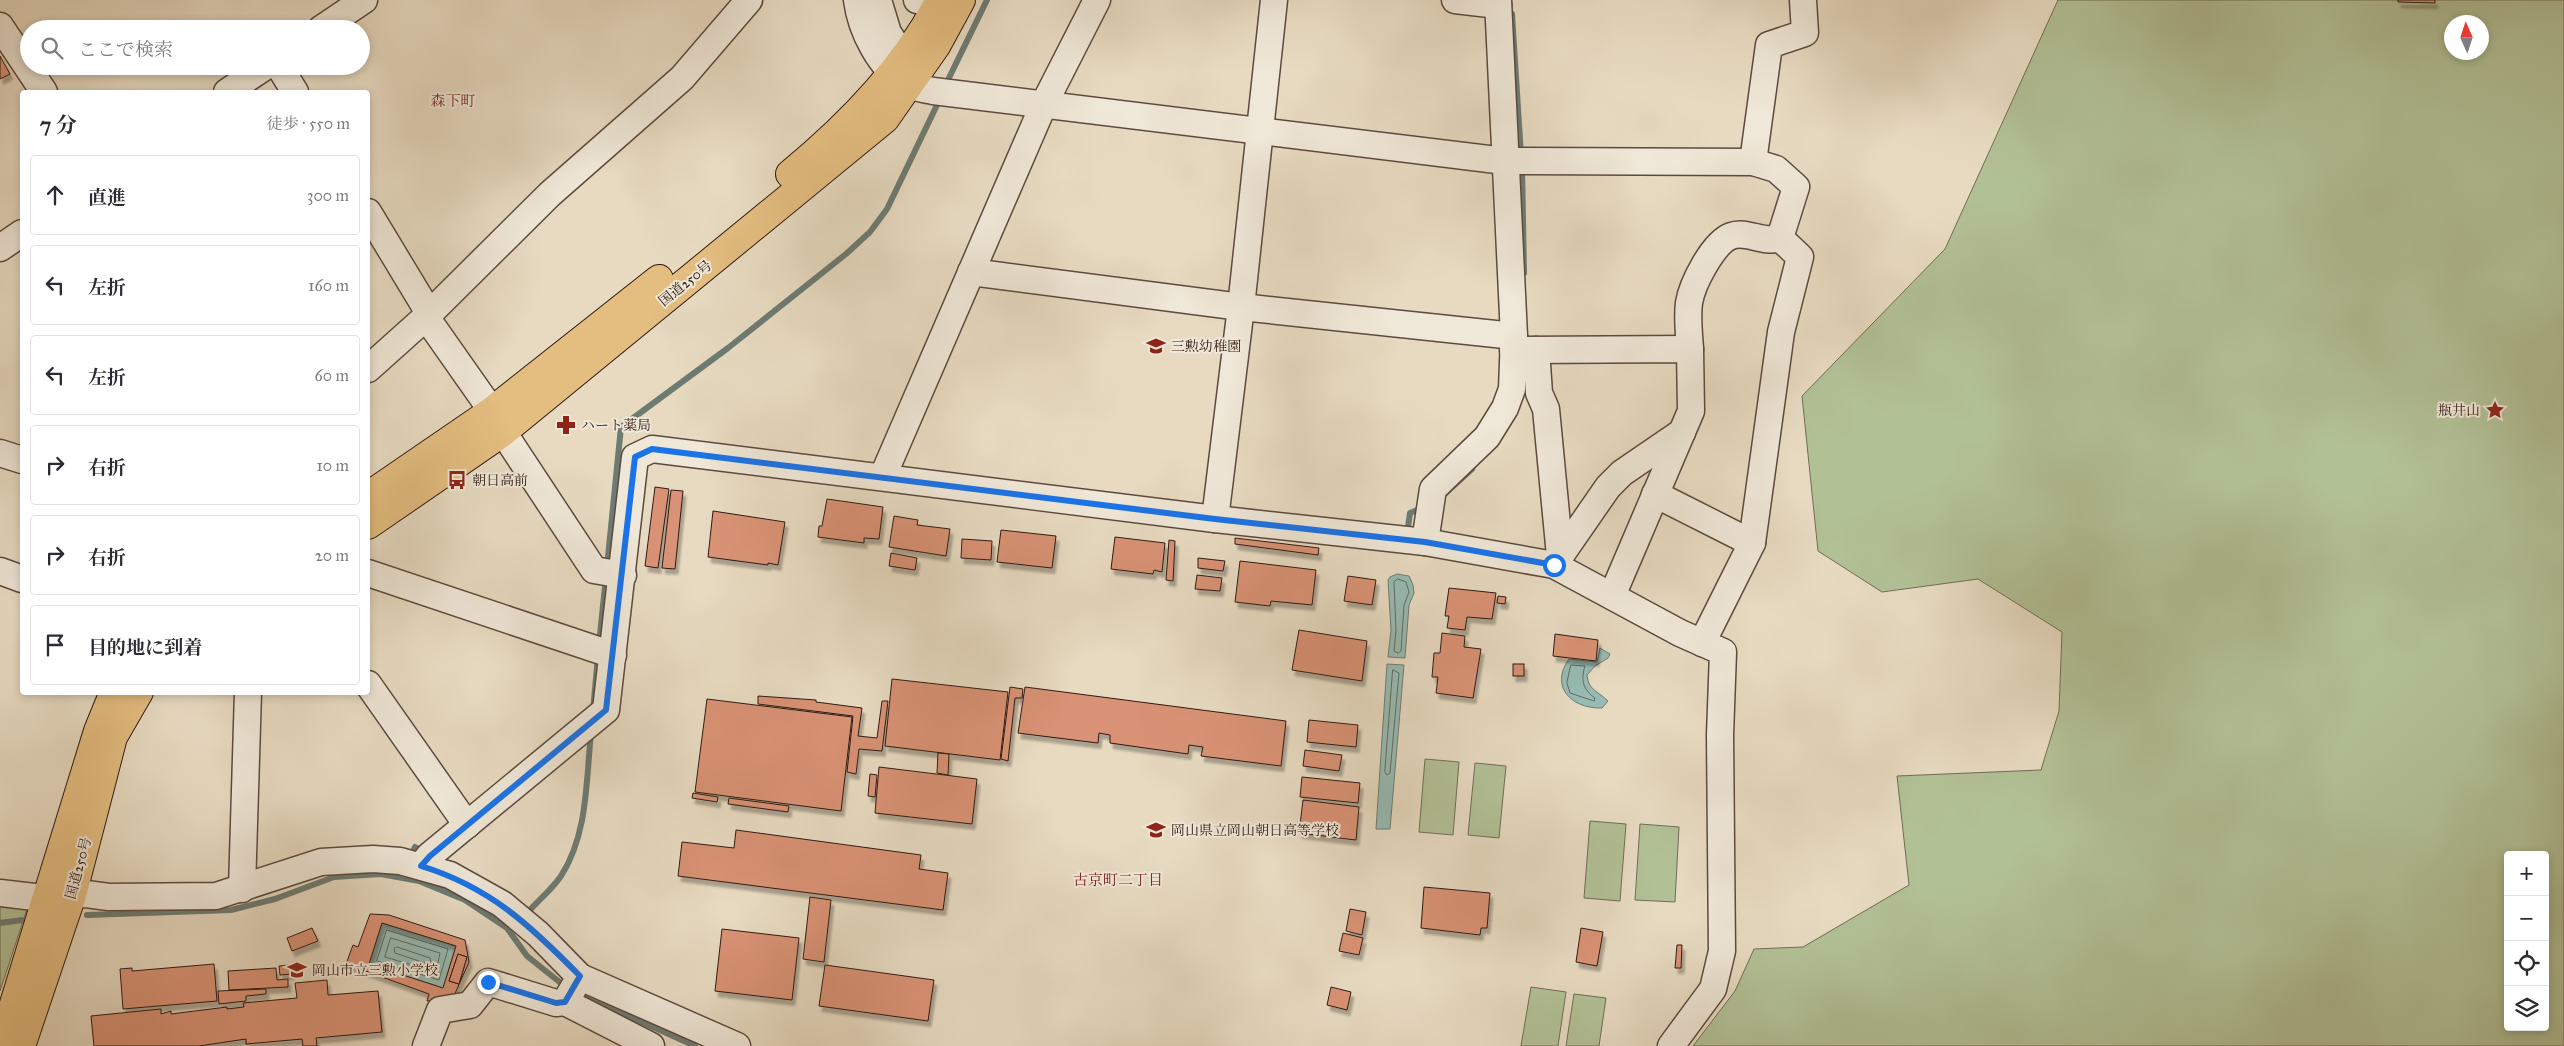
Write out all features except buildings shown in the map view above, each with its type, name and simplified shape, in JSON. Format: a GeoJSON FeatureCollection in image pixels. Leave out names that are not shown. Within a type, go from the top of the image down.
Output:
{"type":"FeatureCollection","features":[{"type":"Feature","properties":{"kind":"highway","name":"国道250号"},"geometry":{"type":"LineString","coordinates":[[370,523],[497,422],[567,353],[802,163],[901,71],[939,1]]}},
{"type":"Feature","properties":{"kind":"highway","name":"国道250号"},"geometry":{"type":"LineString","coordinates":[[370,495],[497,422]]}},
{"type":"Feature","properties":{"kind":"highway","name":"国道250号"},"geometry":{"type":"LineString","coordinates":[[21,1046],[60,895],[98,731],[113,695]]}},
{"type":"Feature","properties":{"kind":"highway","name":"国道250号"},"geometry":{"type":"LineString","coordinates":[[1,1046],[60,895],[113,738],[137,695]]}},
{"type":"Feature","properties":{"kind":"street"},"geometry":{"type":"LineString","coordinates":[[334,20],[364,0]]}},
{"type":"Feature","properties":{"kind":"street"},"geometry":{"type":"LineString","coordinates":[[370,367],[428,315],[550,194],[682,78],[749,0]]}},
{"type":"Feature","properties":{"kind":"street"},"geometry":{"type":"LineString","coordinates":[[857,0],[869,41],[901,71],[933,91],[1258,132],[1515,161],[1753,162],[1776,169],[1796,187],[1780,238]]}},
{"type":"Feature","properties":{"kind":"street"},"geometry":{"type":"LineString","coordinates":[[878,0],[901,71]]}},
{"type":"Feature","properties":{"kind":"street"},"geometry":{"type":"LineString","coordinates":[[884,476],[1043,106],[1097,0]]}},
{"type":"Feature","properties":{"kind":"street"},"geometry":{"type":"LineString","coordinates":[[1215,519],[1241,307],[1258,132],[1274,0]]}},
{"type":"Feature","properties":{"kind":"street"},"geometry":{"type":"LineString","coordinates":[[1454,0],[1498,2],[1515,161],[1523,347],[1546,409],[1557,560]]}},
{"type":"Feature","properties":{"kind":"street"},"geometry":{"type":"LineString","coordinates":[[1753,162],[1769,45],[1805,33],[1802,0]]}},
{"type":"Feature","properties":{"kind":"street"},"geometry":{"type":"LineString","coordinates":[[0,26],[20,56]]}},
{"type":"Feature","properties":{"kind":"street"},"geometry":{"type":"LineString","coordinates":[[33,75],[43,90]]}},
{"type":"Feature","properties":{"kind":"street"},"geometry":{"type":"LineString","coordinates":[[230,90],[252,75]]}},
{"type":"Feature","properties":{"kind":"street"},"geometry":{"type":"LineString","coordinates":[[285,75],[294,90]]}},
{"type":"Feature","properties":{"kind":"street"},"geometry":{"type":"LineString","coordinates":[[370,215],[428,315],[594,570],[612,573]]}},
{"type":"Feature","properties":{"kind":"street"},"geometry":{"type":"LineString","coordinates":[[0,248],[20,233]]}},
{"type":"Feature","properties":{"kind":"street"},"geometry":{"type":"LineString","coordinates":[[1612,596],[1691,411],[1689,303],[1710,255],[1718,244],[1731,236],[1745,234],[1772,240],[1780,238]]}},
{"type":"Feature","properties":{"kind":"street"},"geometry":{"type":"LineString","coordinates":[[1702,643],[1752,543],[1781,332],[1800,257],[1780,238]]}},
{"type":"Feature","properties":{"kind":"street"},"geometry":{"type":"LineString","coordinates":[[971,272],[1241,307],[1523,347],[1690,349]]}},
{"type":"Feature","properties":{"kind":"street"},"geometry":{"type":"LineString","coordinates":[[1428,519],[1434,489],[1486,437],[1505,408],[1523,347]]}},
{"type":"Feature","properties":{"kind":"street"},"geometry":{"type":"LineString","coordinates":[[1557,560],[1608,487],[1622,473],[1682,432]]}},
{"type":"Feature","properties":{"kind":"street"},"geometry":{"type":"LineString","coordinates":[[421,866],[430,856],[606,710],[603,651],[612,573],[635,457],[652,449],[884,476],[1215,519],[1428,519],[1557,560],[1612,596],[1723,652],[1720,735],[1722,951],[1713,990],[1671,1046]]}},
{"type":"Feature","properties":{"kind":"street"},"geometry":{"type":"LineString","coordinates":[[0,453],[20,459]]}},
{"type":"Feature","properties":{"kind":"street"},"geometry":{"type":"LineString","coordinates":[[1656,494],[1752,543]]}},
{"type":"Feature","properties":{"kind":"street"},"geometry":{"type":"LineString","coordinates":[[0,571],[20,578]]}},
{"type":"Feature","properties":{"kind":"street"},"geometry":{"type":"LineString","coordinates":[[370,574],[603,651]]}},
{"type":"Feature","properties":{"kind":"street"},"geometry":{"type":"LineString","coordinates":[[370,687],[467,825]]}},
{"type":"Feature","properties":{"kind":"street"},"geometry":{"type":"LineString","coordinates":[[242,889],[248,695]]}},
{"type":"Feature","properties":{"kind":"street"},"geometry":{"type":"LineString","coordinates":[[0,893],[216,896],[321,862],[373,858],[400,860],[450,875],[502,904],[538,934],[572,990],[651,1046]]}},
{"type":"Feature","properties":{"kind":"street"},"geometry":{"type":"LineString","coordinates":[[426,1046],[440,1010],[470,1005],[488,982],[556,1003],[572,990]]}},
{"type":"Feature","properties":{"kind":"street"},"geometry":{"type":"LineString","coordinates":[[572,990],[737,1046]]}},
{"type":"Feature","properties":{"kind":"green space"},"geometry":{"type":"Polygon","coordinates":[[[2058,0],[2564,0],[2564,1046],[1693,1046],[1735,991],[1754,949],[1803,947],[1909,885],[1897,776],[2041,770],[2059,711],[2062,632],[1978,579],[1882,592],[1818,551],[1802,396],[1945,249],[2058,0]]]}},
{"type":"Feature","properties":{"kind":"green space"},"geometry":{"type":"Polygon","coordinates":[[[1425,759],[1459,762],[1453,835],[1419,832],[1425,759]]]}},
{"type":"Feature","properties":{"kind":"green space"},"geometry":{"type":"Polygon","coordinates":[[[1475,763],[1506,766],[1499,838],[1468,835],[1475,763]]]}},
{"type":"Feature","properties":{"kind":"green space"},"geometry":{"type":"Polygon","coordinates":[[[1590,821],[1626,824],[1620,901],[1584,898],[1590,821]]]}},
{"type":"Feature","properties":{"kind":"green space"},"geometry":{"type":"Polygon","coordinates":[[[1640,824],[1679,827],[1675,902],[1635,900],[1640,824]]]}},
{"type":"Feature","properties":{"kind":"green space"},"geometry":{"type":"Polygon","coordinates":[[[0,899],[29,903],[0,991],[0,899]]]}},
{"type":"Feature","properties":{"kind":"green space"},"geometry":{"type":"Polygon","coordinates":[[[1531,987],[1566,992],[1558,1046],[1521,1046],[1531,987]]]}},
{"type":"Feature","properties":{"kind":"green space"},"geometry":{"type":"Polygon","coordinates":[[[1574,994],[1606,998],[1599,1046],[1566,1046],[1574,994]]]}},
{"type":"Feature","properties":{"kind":"water"},"geometry":{"type":"Polygon","coordinates":[[[1397,574],[1409,576],[1414,593],[1409,605],[1405,658],[1388,657],[1391,630],[1388,580],[1397,574]]]}},
{"type":"Feature","properties":{"kind":"water"},"geometry":{"type":"Polygon","coordinates":[[[1600,648],[1610,654],[1608,658],[1595,666],[1587,675],[1591,687],[1608,701],[1602,708],[1581,705],[1567,694],[1563,687],[1563,669],[1569,659],[1597,662],[1600,648]]]}},
{"type":"Feature","properties":{"kind":"water"},"geometry":{"type":"Polygon","coordinates":[[[1387,664],[1404,665],[1390,829],[1376,829],[1387,664]]]}},
{"type":"Feature","properties":{"kind":"water"},"geometry":{"type":"Polygon","coordinates":[[[382,923],[456,946],[443,988],[369,964],[382,923]]]}},
{"type":"Feature","properties":{"kind":"waterway"},"geometry":{"type":"LineString","coordinates":[[946,84],[987,0]]}},
{"type":"Feature","properties":{"kind":"waterway"},"geometry":{"type":"LineString","coordinates":[[1512,14],[1521,156]]}},
{"type":"Feature","properties":{"kind":"waterway"},"geometry":{"type":"LineString","coordinates":[[607,567],[621,427],[728,348],[846,254],[870,232],[887,209],[937,105]]}},
{"type":"Feature","properties":{"kind":"waterway"},"geometry":{"type":"LineString","coordinates":[[1522,166],[1524,273]]}},
{"type":"Feature","properties":{"kind":"waterway"},"geometry":{"type":"LineString","coordinates":[[1439,499],[1472,469]]}},
{"type":"Feature","properties":{"kind":"waterway"},"geometry":{"type":"LineString","coordinates":[[1408,527],[1410,513],[1424,507]]}},
{"type":"Feature","properties":{"kind":"waterway"},"geometry":{"type":"LineString","coordinates":[[599,644],[606,577]]}},
{"type":"Feature","properties":{"kind":"waterway"},"geometry":{"type":"LineString","coordinates":[[593,711],[598,656]]}},
{"type":"Feature","properties":{"kind":"waterway"},"geometry":{"type":"LineString","coordinates":[[530,910],[561,876],[570,860],[576,843],[584,807],[591,733]]}},
{"type":"Feature","properties":{"kind":"waterway"},"geometry":{"type":"LineString","coordinates":[[412,853],[415,847],[420,850],[425,846]]}},
{"type":"Feature","properties":{"kind":"waterway"},"geometry":{"type":"LineString","coordinates":[[87,915],[231,910],[275,899],[334,877],[381,874],[419,881],[465,900],[507,928],[527,956],[567,988]]}},
{"type":"Feature","properties":{"kind":"waterway"},"geometry":{"type":"LineString","coordinates":[[0,923],[22,920]]}},
{"type":"Feature","properties":{"kind":"waterway"},"geometry":{"type":"LineString","coordinates":[[578,993],[695,1046]]}},
{"type":"Feature","properties":{"kind":"place","name":"三勲幼稚園"},"geometry":{"type":"Point","coordinates":[1156,346]}},
{"type":"Feature","properties":{"kind":"place","name":"瓶井山"},"geometry":{"type":"Point","coordinates":[2495,410]}},
{"type":"Feature","properties":{"kind":"place","name":"ハート薬局"},"geometry":{"type":"Point","coordinates":[566,425]}},
{"type":"Feature","properties":{"kind":"place","name":"朝日高前"},"geometry":{"type":"Point","coordinates":[457,480]}},
{"type":"Feature","properties":{"kind":"place","name":"岡山県立岡山朝日高等学校"},"geometry":{"type":"Point","coordinates":[1156,830]}},
{"type":"Feature","properties":{"kind":"place","name":"岡山市立三勲小学校"},"geometry":{"type":"Point","coordinates":[297,970]}},
{"type":"Feature","properties":{"kind":"district","name":"森下町"},"geometry":{"type":"Point","coordinates":[453,101]}},
{"type":"Feature","properties":{"kind":"district","name":"古京町二丁目"},"geometry":{"type":"Point","coordinates":[1118,880]}},
{"type":"Feature","properties":{"kind":"route"},"geometry":{"type":"LineString","coordinates":[[488,982],[556,1003],[565,1002],[580,976],[538,934],[502,904],[450,875],[421,866],[430,856],[599,718],[606,710],[623,575],[635,457],[652,449],[884,476],[1215,519],[1425,542],[1554,565]]}}]}
